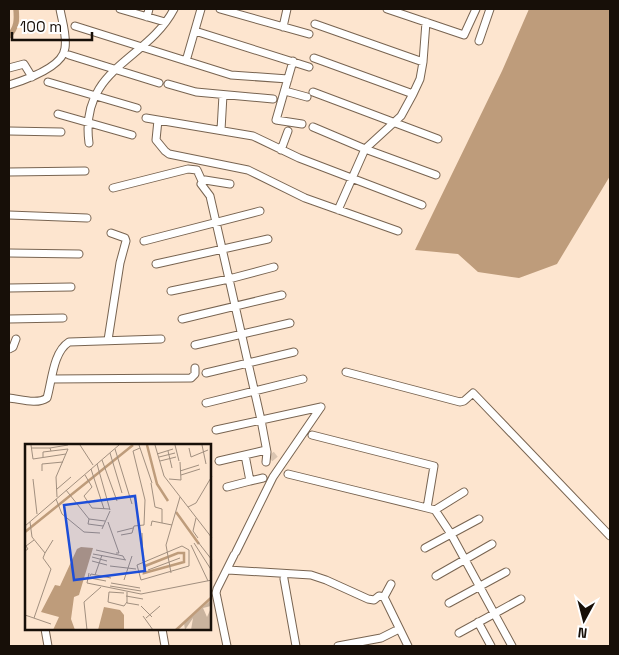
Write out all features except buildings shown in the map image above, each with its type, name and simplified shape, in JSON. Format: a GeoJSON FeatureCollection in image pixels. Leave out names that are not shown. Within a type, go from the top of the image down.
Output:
{"type":"FeatureCollection","features":[{"type":"Feature","properties":{"kind":"street"},"geometry":{"type":"LineString","coordinates":[[9,85],[32,77],[59,61],[64,52],[64,32],[60,9]]}},
{"type":"Feature","properties":{"kind":"street"},"geometry":{"type":"LineString","coordinates":[[120,9],[165,22]]}},
{"type":"Feature","properties":{"kind":"street"},"geometry":{"type":"LineString","coordinates":[[147,16],[149,9]]}},
{"type":"Feature","properties":{"kind":"street"},"geometry":{"type":"LineString","coordinates":[[89,143],[88,122],[96,96],[104,81],[114,70],[142,47],[174,9]]}},
{"type":"Feature","properties":{"kind":"street"},"geometry":{"type":"LineString","coordinates":[[186,61],[202,9]]}},
{"type":"Feature","properties":{"kind":"street"},"geometry":{"type":"LineString","coordinates":[[220,9],[309,34]]}},
{"type":"Feature","properties":{"kind":"street"},"geometry":{"type":"LineString","coordinates":[[283,27],[287,9]]}},
{"type":"Feature","properties":{"kind":"street"},"geometry":{"type":"LineString","coordinates":[[387,9],[464,35],[476,9]]}},
{"type":"Feature","properties":{"kind":"street"},"geometry":{"type":"LineString","coordinates":[[479,41],[490,9]]}},
{"type":"Feature","properties":{"kind":"street"},"geometry":{"type":"LineString","coordinates":[[338,210],[353,180],[365,149],[395,123],[406,109],[420,79],[426,22]]}},
{"type":"Feature","properties":{"kind":"street"},"geometry":{"type":"LineString","coordinates":[[315,24],[423,62]]}},
{"type":"Feature","properties":{"kind":"street"},"geometry":{"type":"LineString","coordinates":[[75,26],[231,75],[288,79]]}},
{"type":"Feature","properties":{"kind":"street"},"geometry":{"type":"LineString","coordinates":[[195,32],[309,67]]}},
{"type":"Feature","properties":{"kind":"street"},"geometry":{"type":"LineString","coordinates":[[69,56],[159,83]]}},
{"type":"Feature","properties":{"kind":"street"},"geometry":{"type":"LineString","coordinates":[[314,58],[413,94]]}},
{"type":"Feature","properties":{"kind":"street"},"geometry":{"type":"LineString","coordinates":[[293,61],[276,120],[302,124]]}},
{"type":"Feature","properties":{"kind":"street"},"geometry":{"type":"LineString","coordinates":[[9,68],[24,64],[32,77]]}},
{"type":"Feature","properties":{"kind":"street"},"geometry":{"type":"LineString","coordinates":[[48,82],[137,108]]}},
{"type":"Feature","properties":{"kind":"street"},"geometry":{"type":"LineString","coordinates":[[168,84],[190,91],[273,99]]}},
{"type":"Feature","properties":{"kind":"street"},"geometry":{"type":"LineString","coordinates":[[285,91],[310,95],[438,139]]}},
{"type":"Feature","properties":{"kind":"street"},"geometry":{"type":"LineString","coordinates":[[221,130],[222,95]]}},
{"type":"Feature","properties":{"kind":"street"},"geometry":{"type":"LineString","coordinates":[[58,114],[132,135]]}},
{"type":"Feature","properties":{"kind":"street"},"geometry":{"type":"LineString","coordinates":[[146,118],[253,136],[281,150],[353,180],[422,205]]}},
{"type":"Feature","properties":{"kind":"street"},"geometry":{"type":"LineString","coordinates":[[158,120],[156,140],[164,151],[169,154],[248,170],[287,190],[398,231]]}},
{"type":"Feature","properties":{"kind":"street"},"geometry":{"type":"LineString","coordinates":[[313,127],[365,149],[436,175]]}},
{"type":"Feature","properties":{"kind":"street"},"geometry":{"type":"LineString","coordinates":[[9,131],[62,132]]}},
{"type":"Feature","properties":{"kind":"street"},"geometry":{"type":"LineString","coordinates":[[281,150],[288,132]]}},
{"type":"Feature","properties":{"kind":"street"},"geometry":{"type":"LineString","coordinates":[[113,188],[188,169],[197,170],[202,181],[202,188],[210,196],[260,420],[270,454],[280,466]]}},
{"type":"Feature","properties":{"kind":"street"},"geometry":{"type":"LineString","coordinates":[[9,172],[85,172]]}},
{"type":"Feature","properties":{"kind":"street"},"geometry":{"type":"LineString","coordinates":[[202,181],[210,180],[230,184]]}},
{"type":"Feature","properties":{"kind":"street"},"geometry":{"type":"LineString","coordinates":[[144,240],[260,211]]}},
{"type":"Feature","properties":{"kind":"street"},"geometry":{"type":"LineString","coordinates":[[9,215],[87,218]]}},
{"type":"Feature","properties":{"kind":"street"},"geometry":{"type":"LineString","coordinates":[[108,340],[120,263],[126,241],[125,238],[111,232]]}},
{"type":"Feature","properties":{"kind":"street"},"geometry":{"type":"LineString","coordinates":[[156,264],[268,239]]}},
{"type":"Feature","properties":{"kind":"street"},"geometry":{"type":"LineString","coordinates":[[9,253],[79,254]]}},
{"type":"Feature","properties":{"kind":"street"},"geometry":{"type":"LineString","coordinates":[[171,291],[274,267]]}},
{"type":"Feature","properties":{"kind":"street"},"geometry":{"type":"LineString","coordinates":[[9,288],[71,287]]}},
{"type":"Feature","properties":{"kind":"street"},"geometry":{"type":"LineString","coordinates":[[182,319],[282,296]]}},
{"type":"Feature","properties":{"kind":"street"},"geometry":{"type":"LineString","coordinates":[[9,319],[63,318]]}},
{"type":"Feature","properties":{"kind":"street"},"geometry":{"type":"LineString","coordinates":[[195,346],[290,323]]}},
{"type":"Feature","properties":{"kind":"street"},"geometry":{"type":"LineString","coordinates":[[9,349],[14,347],[16,339]]}},
{"type":"Feature","properties":{"kind":"street"},"geometry":{"type":"LineString","coordinates":[[9,398],[36,402],[44,400],[59,353],[63,346],[69,342],[161,339]]}},
{"type":"Feature","properties":{"kind":"street"},"geometry":{"type":"LineString","coordinates":[[206,373],[294,352]]}},
{"type":"Feature","properties":{"kind":"street"},"geometry":{"type":"LineString","coordinates":[[52,379],[191,378],[195,374],[195,368]]}},
{"type":"Feature","properties":{"kind":"street"},"geometry":{"type":"LineString","coordinates":[[346,372],[460,402],[473,394],[610,536]]}},
{"type":"Feature","properties":{"kind":"street"},"geometry":{"type":"LineString","coordinates":[[206,403],[303,379]]}},
{"type":"Feature","properties":{"kind":"street"},"geometry":{"type":"LineString","coordinates":[[216,430],[321,406],[273,477],[217,589],[216,593],[227,646]]}},
{"type":"Feature","properties":{"kind":"street"},"geometry":{"type":"LineString","coordinates":[[312,435],[434,466],[427,508]]}},
{"type":"Feature","properties":{"kind":"street"},"geometry":{"type":"LineString","coordinates":[[219,461],[244,455],[270,454]]}},
{"type":"Feature","properties":{"kind":"street"},"geometry":{"type":"LineString","coordinates":[[270,454],[267,465],[273,477]]}},
{"type":"Feature","properties":{"kind":"street"},"geometry":{"type":"LineString","coordinates":[[244,455],[250,481]]}},
{"type":"Feature","properties":{"kind":"street"},"geometry":{"type":"LineString","coordinates":[[288,474],[435,510],[451,534],[512,646]]}},
{"type":"Feature","properties":{"kind":"street"},"geometry":{"type":"LineString","coordinates":[[227,487],[263,478]]}},
{"type":"Feature","properties":{"kind":"street"},"geometry":{"type":"LineString","coordinates":[[435,510],[464,492]]}},
{"type":"Feature","properties":{"kind":"street"},"geometry":{"type":"LineString","coordinates":[[425,548],[479,519]]}},
{"type":"Feature","properties":{"kind":"street"},"geometry":{"type":"LineString","coordinates":[[436,576],[492,544]]}},
{"type":"Feature","properties":{"kind":"street"},"geometry":{"type":"LineString","coordinates":[[228,570],[311,575],[368,599],[374,600],[379,596],[384,596]]}},
{"type":"Feature","properties":{"kind":"street"},"geometry":{"type":"LineString","coordinates":[[449,603],[506,572]]}},
{"type":"Feature","properties":{"kind":"street"},"geometry":{"type":"LineString","coordinates":[[284,580],[296,646]]}},
{"type":"Feature","properties":{"kind":"street"},"geometry":{"type":"LineString","coordinates":[[384,596],[391,584]]}},
{"type":"Feature","properties":{"kind":"street"},"geometry":{"type":"LineString","coordinates":[[384,596],[408,646]]}},
{"type":"Feature","properties":{"kind":"street"},"geometry":{"type":"LineString","coordinates":[[459,632],[521,599]]}},
{"type":"Feature","properties":{"kind":"street"},"geometry":{"type":"LineString","coordinates":[[478,622],[491,646]]}},
{"type":"Feature","properties":{"kind":"street"},"geometry":{"type":"LineString","coordinates":[[338,646],[381,638],[399,629]]}},
{"type":"Feature","properties":{"kind":"street"},"geometry":{"type":"LineString","coordinates":[[45,630],[48,646]]}},
{"type":"Feature","properties":{"kind":"street"},"geometry":{"type":"LineString","coordinates":[[162,630],[165,646]]}},
{"type":"Feature","properties":{"kind":"shaded area"},"geometry":{"type":"Polygon","coordinates":[[[529,9],[610,9],[610,176],[557,264],[519,278],[478,272],[458,254],[415,250],[502,71],[529,9]]]}},
{"type":"Feature","properties":{"kind":"waterway"},"geometry":{"type":"LineString","coordinates":[[9,36],[14,30],[16,23],[16,9]]}},
{"type":"Feature","properties":{"kind":"tunnel"},"geometry":{"type":"LineString","coordinates":[[271,454],[275,459]]}}]}
